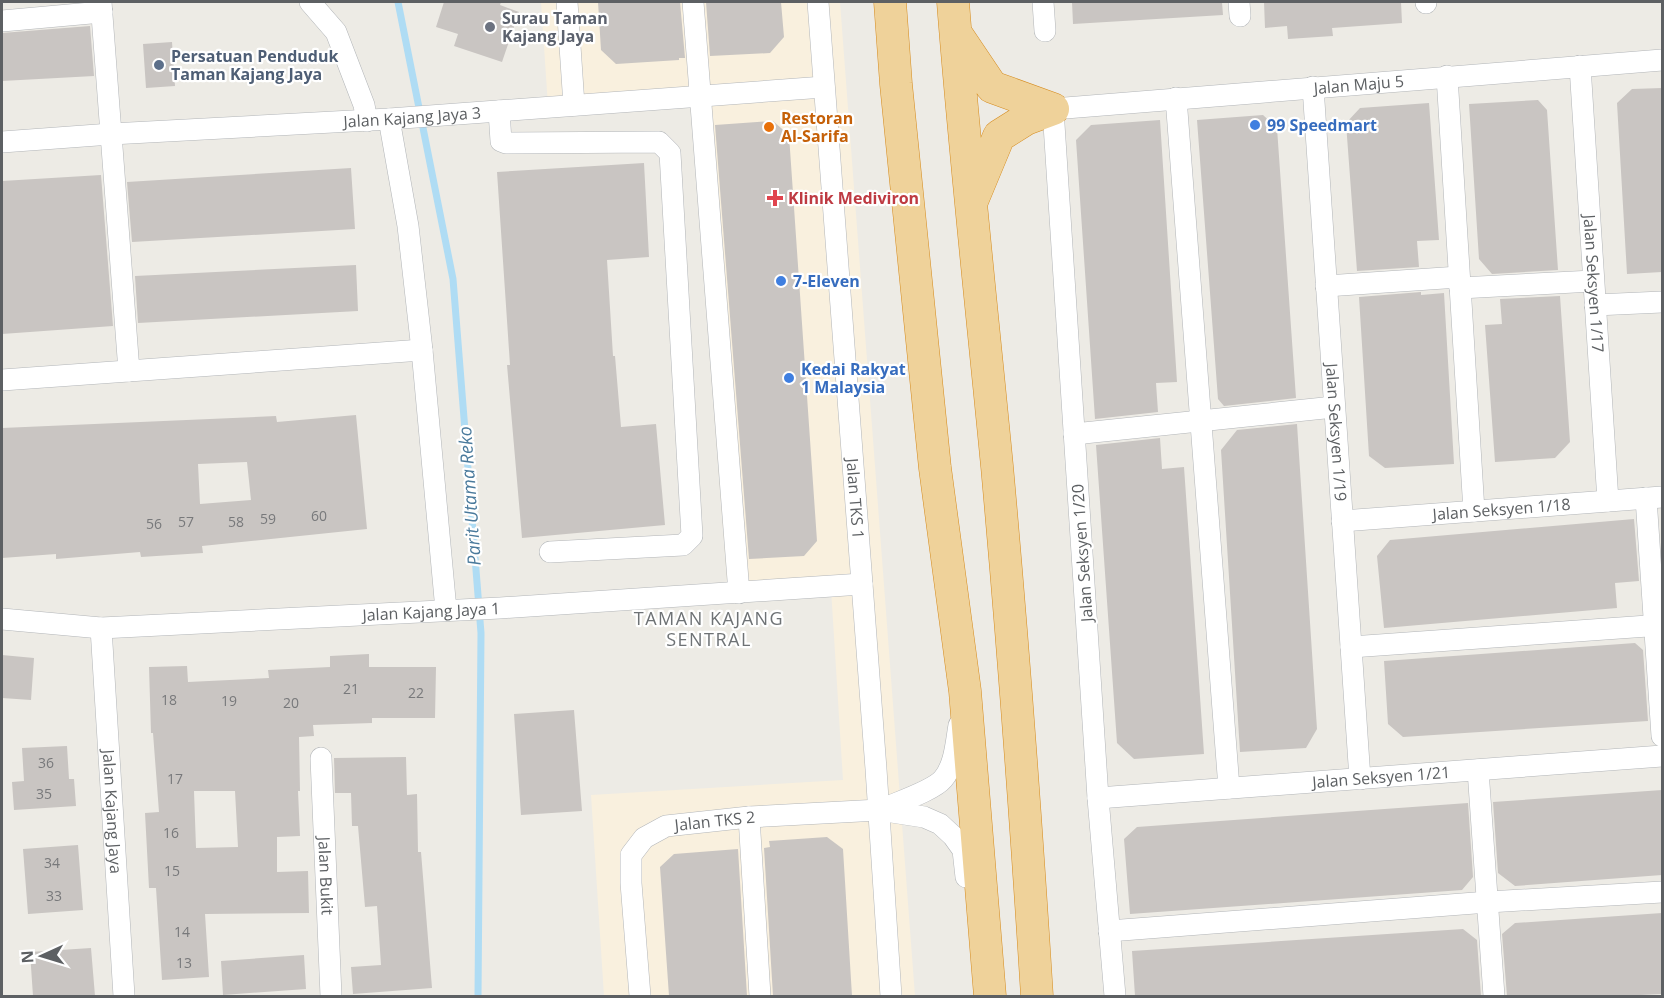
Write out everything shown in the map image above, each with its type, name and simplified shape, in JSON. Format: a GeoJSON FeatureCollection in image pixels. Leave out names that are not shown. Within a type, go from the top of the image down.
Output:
{"type":"FeatureCollection","features":[{"type":"Feature","properties":{"kind":"highway"},"geometry":{"type":"LineString","coordinates":[[890,2],[897,95],[935,468],[965,691],[990,996]]}},
{"type":"Feature","properties":{"kind":"highway"},"geometry":{"type":"LineString","coordinates":[[952,2],[996,465],[1038,996]]}},
{"type":"Feature","properties":{"kind":"highway"},"geometry":{"type":"LineString","coordinates":[[955,32],[992,87],[1053,109]]}},
{"type":"Feature","properties":{"kind":"highway"},"geometry":{"type":"LineString","coordinates":[[970,204],[999,136],[1026,119],[1053,109]]}},
{"type":"Feature","properties":{"kind":"street"},"geometry":{"type":"LineString","coordinates":[[310,2],[336,32],[364,105],[367,121]]}},
{"type":"Feature","properties":{"kind":"street"},"geometry":{"type":"LineString","coordinates":[[567,2],[574,105]]}},
{"type":"Feature","properties":{"kind":"street"},"geometry":{"type":"LineString","coordinates":[[693,2],[739,592]]}},
{"type":"Feature","properties":{"kind":"street","name":"Jalan TKS 1"},"geometry":{"type":"LineString","coordinates":[[818,2],[891,996]]}},
{"type":"Feature","properties":{"kind":"street"},"geometry":{"type":"LineString","coordinates":[[1043,2],[1045,31]]}},
{"type":"Feature","properties":{"kind":"street"},"geometry":{"type":"LineString","coordinates":[[2,21],[101,7],[129,371]]}},
{"type":"Feature","properties":{"kind":"street","name":"Jalan Maju 5"},"geometry":{"type":"LineString","coordinates":[[1053,109],[1662,60]]}},
{"type":"Feature","properties":{"kind":"street","name":"Jalan Seksyen 1/17"},"geometry":{"type":"LineString","coordinates":[[1580,66],[1608,501]]}},
{"type":"Feature","properties":{"kind":"street"},"geometry":{"type":"LineString","coordinates":[[1447,76],[1474,511]]}},
{"type":"Feature","properties":{"kind":"street","name":"Jalan Kajang Jaya 3"},"geometry":{"type":"LineString","coordinates":[[2,142],[367,121],[824,87]]}},
{"type":"Feature","properties":{"kind":"street","name":"Jalan Seksyen 1/19"},"geometry":{"type":"LineString","coordinates":[[1313,87],[1360,779]]}},
{"type":"Feature","properties":{"kind":"street"},"geometry":{"type":"LineString","coordinates":[[1176,98],[1229,788]]}},
{"type":"Feature","properties":{"kind":"street","name":"Jalan Seksyen 1/20"},"geometry":{"type":"LineString","coordinates":[[1053,109],[1098,798],[1115,996]]}},
{"type":"Feature","properties":{"kind":"street"},"geometry":{"type":"LineString","coordinates":[[499,111],[501,141],[506,143],[659,142],[670,153],[692,536],[683,545],[550,552]]}},
{"type":"Feature","properties":{"kind":"street"},"geometry":{"type":"LineString","coordinates":[[393,119],[408,226],[450,610]]}},
{"type":"Feature","properties":{"kind":"street"},"geometry":{"type":"LineString","coordinates":[[1326,286],[1593,281]]}},
{"type":"Feature","properties":{"kind":"street"},"geometry":{"type":"LineString","coordinates":[[1595,305],[1662,302]]}},
{"type":"Feature","properties":{"kind":"street"},"geometry":{"type":"LineString","coordinates":[[2,380],[422,350]]}},
{"type":"Feature","properties":{"kind":"street"},"geometry":{"type":"LineString","coordinates":[[1074,434],[1334,407]]}},
{"type":"Feature","properties":{"kind":"street"},"geometry":{"type":"LineString","coordinates":[[1654,498],[1662,736]]}},
{"type":"Feature","properties":{"kind":"street","name":"Jalan Seksyen 1/18"},"geometry":{"type":"LineString","coordinates":[[1342,520],[1654,498]]}},
{"type":"Feature","properties":{"kind":"street","name":"Jalan Kajang Jaya 1"},"geometry":{"type":"LineString","coordinates":[[2,619],[101,628],[500,608],[862,584]]}},
{"type":"Feature","properties":{"kind":"street"},"geometry":{"type":"LineString","coordinates":[[1351,647],[1658,625]]}},
{"type":"Feature","properties":{"kind":"street","name":"Jalan Kajang Jaya"},"geometry":{"type":"LineString","coordinates":[[101,628],[124,996]]}},
{"type":"Feature","properties":{"kind":"street","name":"Jalan TKS 2"},"geometry":{"type":"LineString","coordinates":[[879,810],[926,790],[943,779],[952,762],[965,691]]}},
{"type":"Feature","properties":{"kind":"street","name":"Jalan Seksyen 1/21"},"geometry":{"type":"LineString","coordinates":[[1098,798],[1662,756]]}},
{"type":"Feature","properties":{"kind":"street","name":"Jalan Bukit"},"geometry":{"type":"LineString","coordinates":[[321,758],[331,996]]}},
{"type":"Feature","properties":{"kind":"street"},"geometry":{"type":"LineString","coordinates":[[1478,770],[1494,996]]}},
{"type":"Feature","properties":{"kind":"street","name":"Jalan TKS 2"},"geometry":{"type":"LineString","coordinates":[[640,996],[631,855],[644,838],[666,826],[749,817],[879,810],[924,817],[940,824],[963,850],[983,996]]}},
{"type":"Feature","properties":{"kind":"street"},"geometry":{"type":"LineString","coordinates":[[749,817],[760,996]]}},
{"type":"Feature","properties":{"kind":"street"},"geometry":{"type":"LineString","coordinates":[[1109,931],[1488,902],[1662,892]]}},
{"type":"Feature","properties":{"kind":"shaded area"},"geometry":{"type":"Polygon","coordinates":[[[541,2],[840,2],[915,996],[604,996],[591,795],[843,780],[831,589],[728,595],[690,96],[548,106],[541,2]]]}},
{"type":"Feature","properties":{"kind":"building"},"geometry":{"type":"Polygon","coordinates":[[[444,2],[501,2],[500,5],[519,12],[502,62],[454,46],[458,34],[436,27],[444,2]]]}},
{"type":"Feature","properties":{"kind":"building"},"geometry":{"type":"Polygon","coordinates":[[[598,2],[680,2],[685,58],[616,64],[601,50],[598,2]]]}},
{"type":"Feature","properties":{"kind":"building"},"geometry":{"type":"Polygon","coordinates":[[[706,2],[781,2],[784,37],[770,53],[710,56],[706,2]]]}},
{"type":"Feature","properties":{"kind":"building"},"geometry":{"type":"Polygon","coordinates":[[[1072,2],[1222,2],[1223,15],[1073,24],[1072,2]]]}},
{"type":"Feature","properties":{"kind":"building"},"geometry":{"type":"Polygon","coordinates":[[[1264,2],[1401,2],[1402,23],[1332,28],[1333,36],[1288,39],[1287,26],[1265,28],[1264,2]]]}},
{"type":"Feature","properties":{"kind":"building"},"geometry":{"type":"Polygon","coordinates":[[[90,26],[94,76],[2,81],[2,33],[90,26]]]}},
{"type":"Feature","properties":{"kind":"building","name":"Persatuan Penduduk Taman Kajang Jaya"},"geometry":{"type":"Polygon","coordinates":[[[172,42],[175,86],[146,88],[143,44],[172,42]]]}},
{"type":"Feature","properties":{"kind":"building"},"geometry":{"type":"Polygon","coordinates":[[[1662,88],[1662,272],[1627,274],[1617,103],[1632,89],[1662,88]]]}},
{"type":"Feature","properties":{"kind":"building"},"geometry":{"type":"Polygon","coordinates":[[[1538,100],[1547,110],[1558,270],[1492,274],[1479,259],[1469,104],[1538,100]]]}},
{"type":"Feature","properties":{"kind":"building"},"geometry":{"type":"Polygon","coordinates":[[[1429,103],[1439,240],[1417,241],[1419,267],[1357,271],[1346,123],[1360,108],[1429,103]]]}},
{"type":"Feature","properties":{"kind":"building"},"geometry":{"type":"Polygon","coordinates":[[[1263,115],[1277,128],[1296,398],[1224,406],[1218,399],[1197,120],[1263,115]]]}},
{"type":"Feature","properties":{"kind":"building"},"geometry":{"type":"Polygon","coordinates":[[[1160,120],[1177,382],[1156,383],[1158,412],[1095,419],[1076,140],[1091,125],[1160,120]]]}},
{"type":"Feature","properties":{"kind":"building"},"geometry":{"type":"Polygon","coordinates":[[[773,121],[789,135],[817,541],[804,556],[749,559],[715,125],[773,121]]]}},
{"type":"Feature","properties":{"kind":"building"},"geometry":{"type":"Polygon","coordinates":[[[644,163],[649,257],[607,260],[613,356],[615,356],[621,427],[656,424],[665,525],[522,538],[507,365],[510,365],[497,172],[644,163]]]}},
{"type":"Feature","properties":{"kind":"building"},"geometry":{"type":"Polygon","coordinates":[[[351,168],[355,229],[132,242],[127,182],[351,168]]]}},
{"type":"Feature","properties":{"kind":"building"},"geometry":{"type":"Polygon","coordinates":[[[101,175],[113,326],[2,334],[2,181],[101,175]]]}},
{"type":"Feature","properties":{"kind":"building"},"geometry":{"type":"Polygon","coordinates":[[[356,265],[358,311],[138,323],[135,276],[356,265]]]}},
{"type":"Feature","properties":{"kind":"building"},"geometry":{"type":"Polygon","coordinates":[[[1421,292],[1421,295],[1444,293],[1454,464],[1385,468],[1369,456],[1359,297],[1421,292]]]}},
{"type":"Feature","properties":{"kind":"building"},"geometry":{"type":"Polygon","coordinates":[[[1560,296],[1570,442],[1555,458],[1495,462],[1485,325],[1502,324],[1500,299],[1560,296]]]}},
{"type":"Feature","properties":{"kind":"building"},"geometry":{"type":"Polygon","coordinates":[[[356,415],[367,529],[202,546],[203,553],[141,557],[140,552],[56,559],[56,554],[2,558],[2,428],[276,416],[277,422],[356,415]],[[247,462],[198,464],[200,504],[251,500],[247,462]]]}},
{"type":"Feature","properties":{"kind":"building"},"geometry":{"type":"Polygon","coordinates":[[[1297,424],[1317,729],[1306,748],[1240,752],[1221,450],[1237,430],[1297,424]]]}},
{"type":"Feature","properties":{"kind":"building"},"geometry":{"type":"Polygon","coordinates":[[[1160,438],[1162,469],[1184,467],[1204,754],[1134,759],[1117,743],[1096,445],[1160,438]]]}},
{"type":"Feature","properties":{"kind":"building"},"geometry":{"type":"Polygon","coordinates":[[[1634,519],[1639,581],[1615,583],[1617,608],[1384,628],[1377,556],[1390,540],[1634,519]]]}},
{"type":"Feature","properties":{"kind":"building"},"geometry":{"type":"Polygon","coordinates":[[[1635,643],[1643,650],[1648,721],[1403,737],[1388,724],[1384,661],[1635,643]]]}},
{"type":"Feature","properties":{"kind":"building"},"geometry":{"type":"Polygon","coordinates":[[[369,654],[369,667],[436,667],[435,718],[372,718],[372,723],[313,725],[314,736],[299,737],[300,836],[277,837],[277,872],[308,871],[309,913],[205,914],[209,977],[162,980],[156,888],[149,888],[145,813],[159,812],[153,733],[151,733],[149,667],[187,666],[188,682],[269,678],[268,670],[330,667],[330,656],[369,654]],[[194,791],[196,848],[238,847],[235,791],[194,791]]]}},
{"type":"Feature","properties":{"kind":"building"},"geometry":{"type":"Polygon","coordinates":[[[2,655],[34,658],[31,700],[2,698],[2,655]]]}},
{"type":"Feature","properties":{"kind":"building"},"geometry":{"type":"Polygon","coordinates":[[[574,710],[582,811],[521,815],[514,714],[574,710]]]}},
{"type":"Feature","properties":{"kind":"building"},"geometry":{"type":"Polygon","coordinates":[[[67,746],[69,779],[74,779],[76,806],[14,810],[12,782],[24,781],[22,748],[67,746]]]}},
{"type":"Feature","properties":{"kind":"building"},"geometry":{"type":"Polygon","coordinates":[[[406,757],[407,795],[417,794],[418,852],[421,852],[432,988],[353,994],[351,967],[381,965],[377,906],[365,907],[358,826],[352,826],[351,793],[335,793],[334,758],[406,757]]]}},
{"type":"Feature","properties":{"kind":"building"},"geometry":{"type":"Polygon","coordinates":[[[1662,790],[1662,875],[1515,886],[1498,873],[1493,802],[1662,790]]]}},
{"type":"Feature","properties":{"kind":"building"},"geometry":{"type":"Polygon","coordinates":[[[1468,803],[1473,877],[1462,890],[1130,914],[1124,839],[1137,827],[1468,803]]]}},
{"type":"Feature","properties":{"kind":"building"},"geometry":{"type":"Polygon","coordinates":[[[827,837],[843,849],[852,996],[773,996],[764,848],[770,847],[769,841],[827,837]]]}},
{"type":"Feature","properties":{"kind":"building"},"geometry":{"type":"Polygon","coordinates":[[[78,845],[83,910],[28,914],[23,849],[78,845]]]}},
{"type":"Feature","properties":{"kind":"building"},"geometry":{"type":"Polygon","coordinates":[[[738,849],[747,996],[669,996],[660,867],[674,854],[738,849]]]}},
{"type":"Feature","properties":{"kind":"building"},"geometry":{"type":"Polygon","coordinates":[[[1662,913],[1662,994],[1507,996],[1502,934],[1515,923],[1662,913]]]}},
{"type":"Feature","properties":{"kind":"building"},"geometry":{"type":"Polygon","coordinates":[[[1463,929],[1477,940],[1481,996],[1135,996],[1132,951],[1463,929]]]}},
{"type":"Feature","properties":{"kind":"building"},"geometry":{"type":"Polygon","coordinates":[[[91,948],[95,996],[33,996],[30,952],[91,948]]]}},
{"type":"Feature","properties":{"kind":"building"},"geometry":{"type":"Polygon","coordinates":[[[304,955],[306,989],[223,995],[221,961],[304,955]]]}},
{"type":"Feature","properties":{"kind":"waterway","name":"Parit Utama Reko"},"geometry":{"type":"LineString","coordinates":[[398,2],[453,279],[481,633],[478,996]]}},
{"type":"Feature","properties":{"kind":"place","name":"Surau Taman Kajang Jaya"},"geometry":{"type":"Point","coordinates":[490,27]}},
{"type":"Feature","properties":{"kind":"place","name":"Persatuan Penduduk Taman Kajang Jaya"},"geometry":{"type":"Point","coordinates":[159,65]}},
{"type":"Feature","properties":{"kind":"place","name":"99 Speedmart"},"geometry":{"type":"Point","coordinates":[1255,125]}},
{"type":"Feature","properties":{"kind":"place","name":"Restoran Al-Sarifa"},"geometry":{"type":"Point","coordinates":[769,127]}},
{"type":"Feature","properties":{"kind":"place","name":"Klinik Mediviron"},"geometry":{"type":"Point","coordinates":[775,198]}},
{"type":"Feature","properties":{"kind":"place","name":"7-Eleven"},"geometry":{"type":"Point","coordinates":[781,281]}},
{"type":"Feature","properties":{"kind":"place","name":"Kedai Rakyat 1 Malaysia"},"geometry":{"type":"Point","coordinates":[789,378]}},
{"type":"Feature","properties":{"kind":"district","name":"TAMAN KAJANG SENTRAL"},"geometry":{"type":"Point","coordinates":[709,629]}}]}
